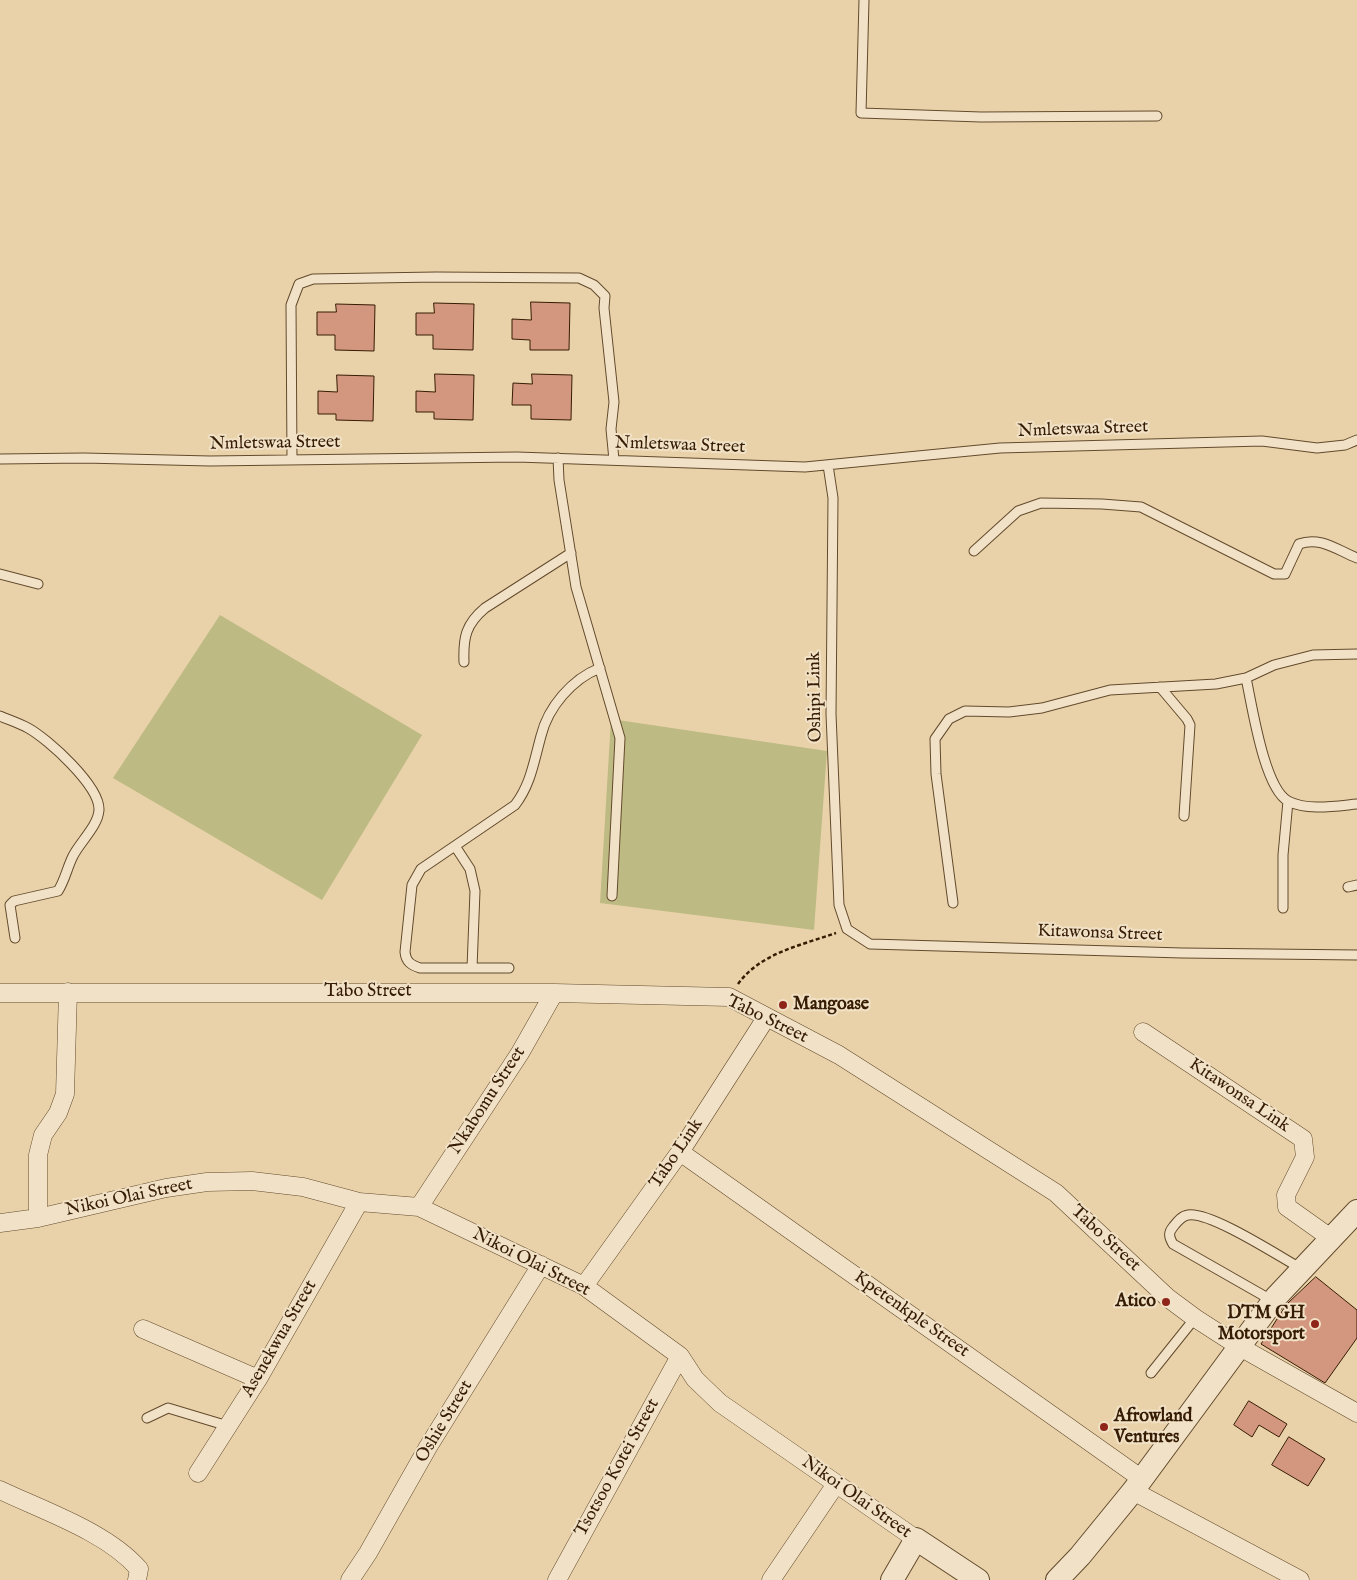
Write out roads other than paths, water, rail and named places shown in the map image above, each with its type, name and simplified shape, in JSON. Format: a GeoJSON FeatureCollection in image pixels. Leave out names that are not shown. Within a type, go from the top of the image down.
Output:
{"type":"FeatureCollection","features":[{"type":"Feature","properties":{"kind":"street"},"geometry":{"type":"LineString","coordinates":[[38,1218],[38,1155],[44,1136],[58,1113],[65,1094],[68,992]]}},
{"type":"Feature","properties":{"kind":"street","name":"Tabo Street"},"geometry":{"type":"LineString","coordinates":[[0,993],[554,993],[729,997],[839,1055],[1056,1193],[1168,1298],[1195,1318],[1240,1347],[1357,1413]]}},
{"type":"Feature","properties":{"kind":"street","name":"Nkabomu Street"},"geometry":{"type":"LineString","coordinates":[[419,1207],[520,1053],[554,993]]}},
{"type":"Feature","properties":{"kind":"street","name":"Tabo Link"},"geometry":{"type":"LineString","coordinates":[[584,1286],[680,1152],[766,1018]]}},
{"type":"Feature","properties":{"kind":"street","name":"Kitawonsa Link"},"geometry":{"type":"LineString","coordinates":[[1142,1032],[1303,1139],[1305,1157],[1286,1195],[1285,1202],[1287,1207],[1332,1239]]}},
{"type":"Feature","properties":{"kind":"street","name":"Kpetenkple Street"},"geometry":{"type":"LineString","coordinates":[[680,1152],[1137,1485],[1300,1580]]}},
{"type":"Feature","properties":{"kind":"street","name":"Nikoi Olai Street"},"geometry":{"type":"LineString","coordinates":[[0,1223],[38,1218],[166,1188],[207,1182],[252,1181],[303,1187],[359,1202],[419,1207],[584,1286],[680,1356],[695,1379],[720,1403],[978,1580]]}},
{"type":"Feature","properties":{"kind":"street","name":"Asenekwua Street"},"geometry":{"type":"LineString","coordinates":[[198,1473],[258,1379],[359,1202]]}},
{"type":"Feature","properties":{"kind":"street"},"geometry":{"type":"LineString","coordinates":[[1057,1580],[1080,1556],[1137,1485],[1273,1301],[1302,1269],[1355,1217]]}},
{"type":"Feature","properties":{"kind":"street","name":"Oshie Street"},"geometry":{"type":"LineString","coordinates":[[350,1580],[368,1553],[428,1448],[541,1265]]}},
{"type":"Feature","properties":{"kind":"street"},"geometry":{"type":"LineString","coordinates":[[143,1328],[258,1379]]}},
{"type":"Feature","properties":{"kind":"street","name":"Tsotsoo Kotei Street"},"geometry":{"type":"LineString","coordinates":[[557,1580],[680,1356]]}},
{"type":"Feature","properties":{"kind":"street"},"geometry":{"type":"LineString","coordinates":[[771,1580],[836,1484]]}},
{"type":"Feature","properties":{"kind":"street"},"geometry":{"type":"LineString","coordinates":[[0,1490],[97,1536],[126,1555],[138,1574]]}},
{"type":"Feature","properties":{"kind":"street"},"geometry":{"type":"LineString","coordinates":[[892,1580],[916,1539]]}},
{"type":"Feature","properties":{"kind":"lane"},"geometry":{"type":"LineString","coordinates":[[864,0],[861,113],[981,117],[1157,116]]}},
{"type":"Feature","properties":{"kind":"lane"},"geometry":{"type":"LineString","coordinates":[[292,460],[291,305],[299,284],[313,279],[436,277],[580,278],[594,285],[605,296],[604,308],[614,402],[611,429],[614,460]]}},
{"type":"Feature","properties":{"kind":"lane","name":"Nmletswaa Street"},"geometry":{"type":"LineString","coordinates":[[0,460],[558,458],[805,467],[1000,448],[1262,441],[1317,448],[1345,445],[1357,440]]}},
{"type":"Feature","properties":{"kind":"lane"},"geometry":{"type":"LineString","coordinates":[[558,458],[559,480],[576,587],[620,738],[612,896]]}},
{"type":"Feature","properties":{"kind":"lane","name":"Oshipi Link"},"geometry":{"type":"LineString","coordinates":[[828,465],[833,498],[832,714],[839,905],[847,929]]}},
{"type":"Feature","properties":{"kind":"lane"},"geometry":{"type":"LineString","coordinates":[[974,551],[1018,511],[1041,503],[1102,504],[1142,507],[1274,574],[1285,574],[1299,544],[1308,541],[1321,542],[1357,558]]}},
{"type":"Feature","properties":{"kind":"lane"},"geometry":{"type":"LineString","coordinates":[[464,662],[466,634],[473,618],[485,608],[571,552]]}},
{"type":"Feature","properties":{"kind":"lane"},"geometry":{"type":"LineString","coordinates":[[0,574],[38,584]]}},
{"type":"Feature","properties":{"kind":"lane"},"geometry":{"type":"LineString","coordinates":[[953,903],[936,774],[936,739],[949,719],[964,711],[1017,711],[1042,708],[1110,690],[1216,684],[1246,678],[1274,665],[1312,655],[1357,654]]}},
{"type":"Feature","properties":{"kind":"lane"},"geometry":{"type":"LineString","coordinates":[[509,968],[420,968],[408,962],[405,952],[412,885],[416,874],[515,805],[526,791],[546,720],[570,687],[588,672],[600,668]]}},
{"type":"Feature","properties":{"kind":"lane"},"geometry":{"type":"LineString","coordinates":[[1246,678],[1266,765],[1280,794],[1288,801],[1327,807],[1357,804]]}},
{"type":"Feature","properties":{"kind":"lane"},"geometry":{"type":"LineString","coordinates":[[1160,687],[1190,725],[1184,816]]}},
{"type":"Feature","properties":{"kind":"lane"},"geometry":{"type":"LineString","coordinates":[[0,716],[29,729],[60,754],[90,786],[97,798],[99,810],[96,819],[73,856],[64,882],[58,891],[14,901],[10,904],[16,938]]}},
{"type":"Feature","properties":{"kind":"lane"},"geometry":{"type":"LineString","coordinates":[[1283,908],[1283,855],[1288,801]]}},
{"type":"Feature","properties":{"kind":"lane"},"geometry":{"type":"LineString","coordinates":[[455,846],[470,869],[475,891],[472,968]]}},
{"type":"Feature","properties":{"kind":"lane","name":"Kitawonsa Street"},"geometry":{"type":"LineString","coordinates":[[847,929],[870,944],[1182,953],[1357,955]]}},
{"type":"Feature","properties":{"kind":"lane"},"geometry":{"type":"LineString","coordinates":[[1273,1301],[1173,1244],[1170,1238],[1170,1231],[1179,1219],[1186,1215],[1206,1217],[1302,1269]]}},
{"type":"Feature","properties":{"kind":"lane"},"geometry":{"type":"LineString","coordinates":[[1151,1373],[1195,1318]]}},
{"type":"Feature","properties":{"kind":"lane"},"geometry":{"type":"LineString","coordinates":[[147,1418],[168,1408],[228,1426]]}},
{"type":"Feature","properties":{"kind":"place","name":"Mangoase"},"geometry":{"type":"Point","coordinates":[783,1005]}},
{"type":"Feature","properties":{"kind":"place","name":"Atico"},"geometry":{"type":"Point","coordinates":[1166,1302]}},
{"type":"Feature","properties":{"kind":"place","name":"DTM GH Motorsport"},"geometry":{"type":"Point","coordinates":[1315,1324]}},
{"type":"Feature","properties":{"kind":"place","name":"Afrowland Ventures"},"geometry":{"type":"Point","coordinates":[1104,1427]}}]}
